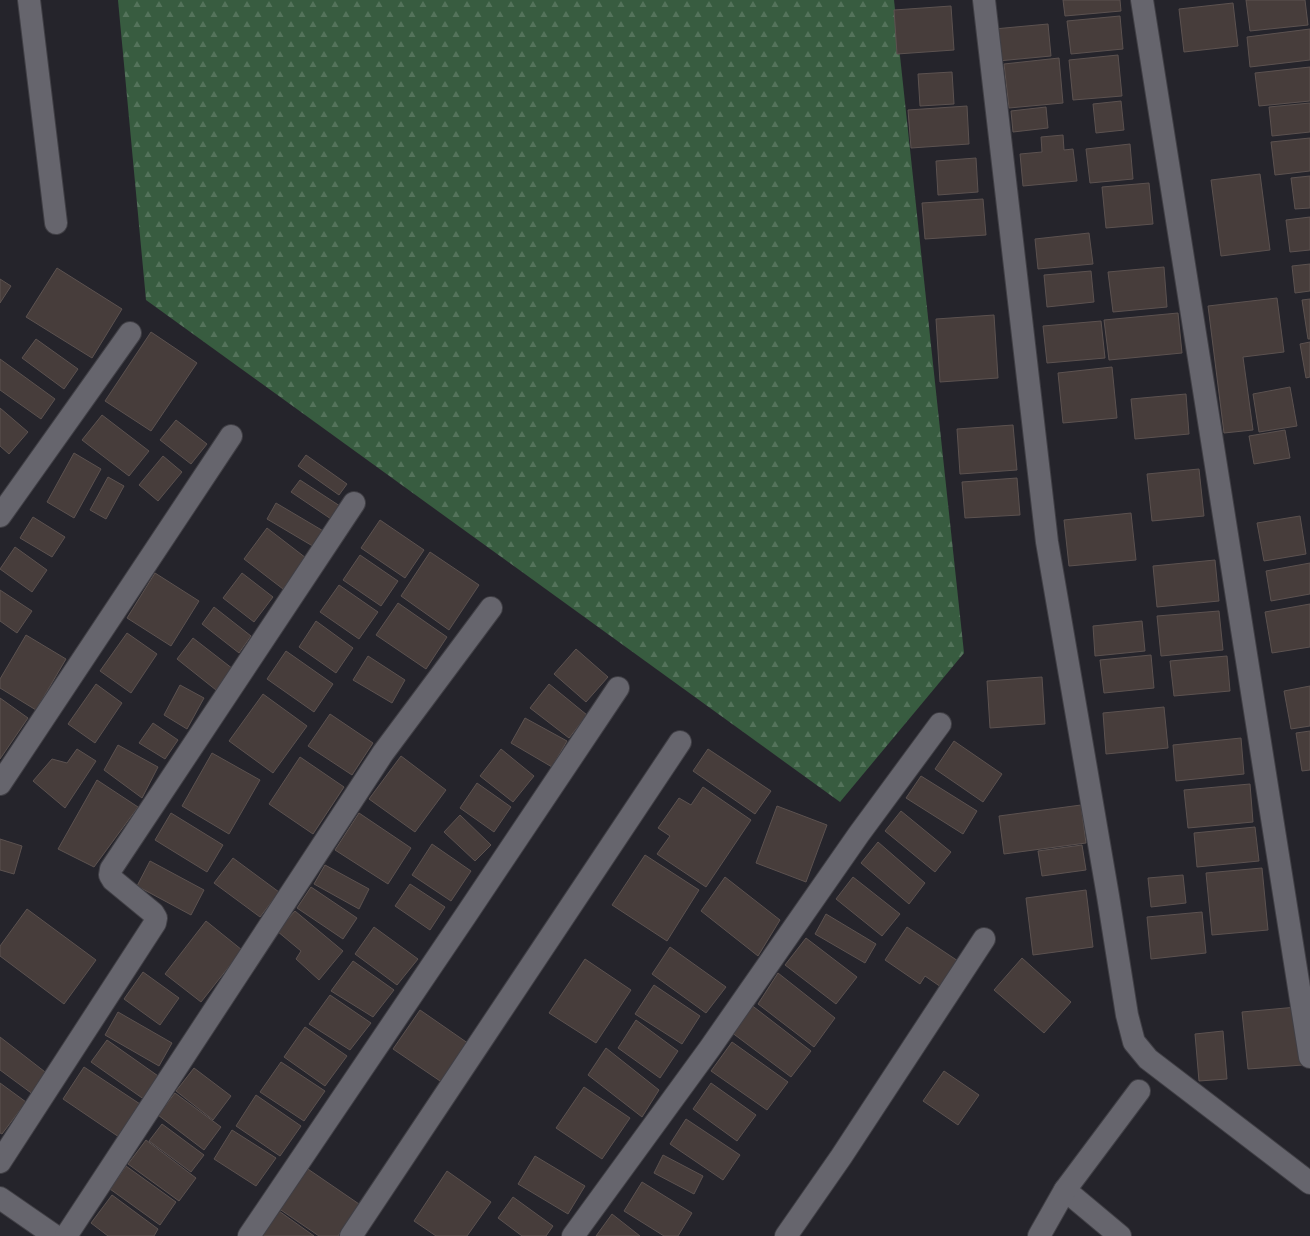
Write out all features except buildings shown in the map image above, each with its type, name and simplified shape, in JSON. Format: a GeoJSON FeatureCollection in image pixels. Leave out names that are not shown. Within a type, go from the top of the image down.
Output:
{"type":"FeatureCollection","features":[{"type":"Feature","properties":{"kind":"street"},"geometry":{"type":"LineString","coordinates":[[29,0],[56,223]]}},
{"type":"Feature","properties":{"kind":"street"},"geometry":{"type":"LineString","coordinates":[[984,0],[1047,542],[1127,1015],[1134,1042],[1148,1059],[1310,1183]]}},
{"type":"Feature","properties":{"kind":"street"},"geometry":{"type":"LineString","coordinates":[[1142,0],[1310,1057]]}},
{"type":"Feature","properties":{"kind":"street"},"geometry":{"type":"LineString","coordinates":[[0,516],[130,333]]}},
{"type":"Feature","properties":{"kind":"street"},"geometry":{"type":"LineString","coordinates":[[0,784],[231,436]]}},
{"type":"Feature","properties":{"kind":"street"},"geometry":{"type":"LineString","coordinates":[[0,1162],[155,923],[156,918],[154,913],[113,880],[110,874],[111,869],[354,503]]}},
{"type":"Feature","properties":{"kind":"street"},"geometry":{"type":"LineString","coordinates":[[66,1236],[383,753],[491,608]]}},
{"type":"Feature","properties":{"kind":"street"},"geometry":{"type":"LineString","coordinates":[[249,1236],[462,922],[618,688]]}},
{"type":"Feature","properties":{"kind":"street"},"geometry":{"type":"LineString","coordinates":[[573,1236],[710,1048],[859,834],[940,724]]}},
{"type":"Feature","properties":{"kind":"street"},"geometry":{"type":"LineString","coordinates":[[352,1236],[680,742]]}},
{"type":"Feature","properties":{"kind":"street"},"geometry":{"type":"LineString","coordinates":[[786,1236],[841,1157],[984,939]]}},
{"type":"Feature","properties":{"kind":"street"},"geometry":{"type":"LineString","coordinates":[[1039,1236],[1065,1190],[1139,1091]]}},
{"type":"Feature","properties":{"kind":"street"},"geometry":{"type":"LineString","coordinates":[[1065,1190],[1120,1236]]}},
{"type":"Feature","properties":{"kind":"street"},"geometry":{"type":"LineString","coordinates":[[0,1198],[55,1236]]}},
{"type":"Feature","properties":{"kind":"green space"},"geometry":{"type":"Polygon","coordinates":[[[118,0],[894,0],[964,653],[840,802],[146,300],[118,0]]]}}]}
